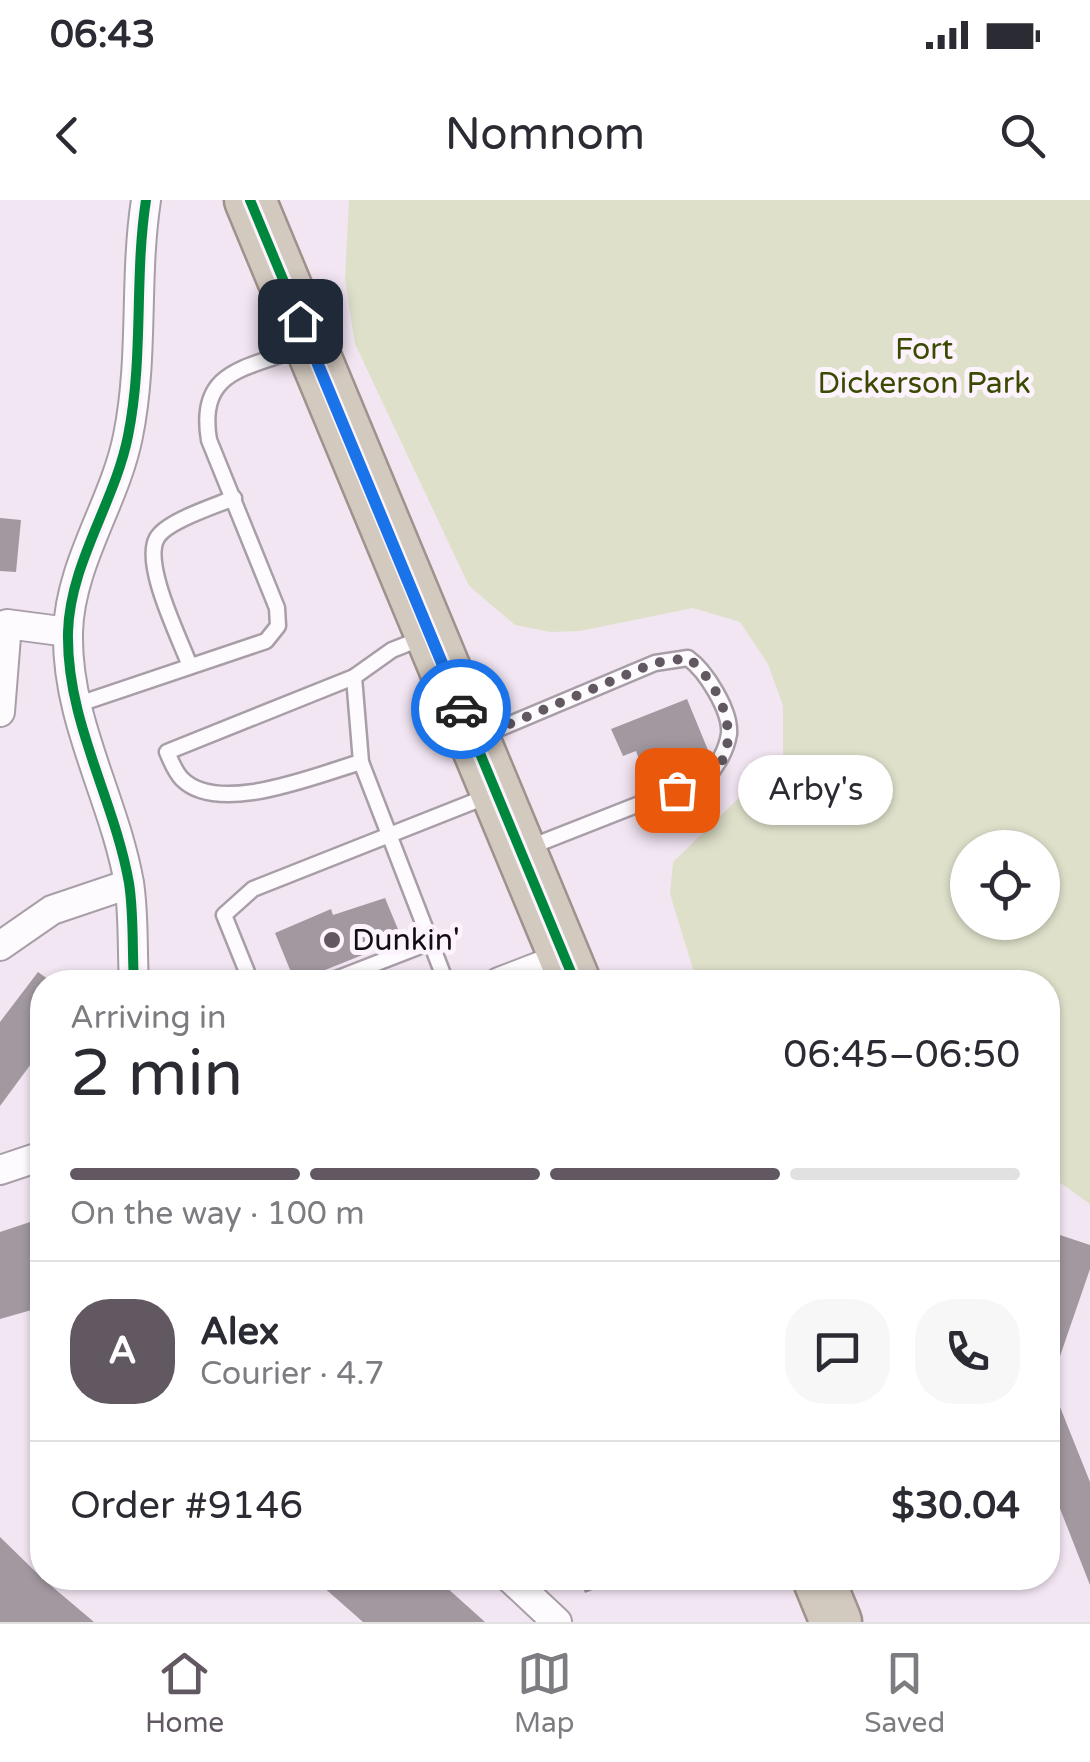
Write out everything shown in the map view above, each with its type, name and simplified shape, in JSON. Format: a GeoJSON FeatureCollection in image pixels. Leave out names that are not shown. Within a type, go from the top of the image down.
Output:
{"type":"FeatureCollection","features":[{"type":"Feature","properties":{"kind":"highway"},"geometry":{"type":"LineString","coordinates":[[250,200],[569,970]]}},
{"type":"Feature","properties":{"kind":"highway"},"geometry":{"type":"LineString","coordinates":[[823,1590],[836,1622]]}},
{"type":"Feature","properties":{"kind":"street"},"geometry":{"type":"LineString","coordinates":[[133,970],[129,884],[76,705],[68,632],[75,586],[118,472],[133,410],[146,200]]}},
{"type":"Feature","properties":{"kind":"street"},"geometry":{"type":"LineString","coordinates":[[0,712],[8,624],[68,632]]}},
{"type":"Feature","properties":{"kind":"street"},"geometry":{"type":"LineString","coordinates":[[0,946],[52,910],[129,884]]}},
{"type":"Feature","properties":{"kind":"street"},"geometry":{"type":"LineString","coordinates":[[0,1170],[30,1160]]}},
{"type":"Feature","properties":{"kind":"street"},"geometry":{"type":"LineString","coordinates":[[523,1590],[557,1622]]}},
{"type":"Feature","properties":{"kind":"lane"},"geometry":{"type":"LineString","coordinates":[[76,705],[266,640],[278,626],[277,608],[208,440],[205,416],[212,391],[228,376],[310,344]]}},
{"type":"Feature","properties":{"kind":"lane"},"geometry":{"type":"LineString","coordinates":[[190,666],[157,578],[157,538],[168,528],[234,498]]}},
{"type":"Feature","properties":{"kind":"lane"},"geometry":{"type":"LineString","coordinates":[[360,762],[242,795],[213,794],[191,787],[178,776],[167,752],[354,677],[392,650],[431,635]]}},
{"type":"Feature","properties":{"kind":"lane"},"geometry":{"type":"LineString","coordinates":[[474,739],[654,663],[688,658],[713,686],[730,729],[724,755],[708,777],[520,851]]}},
{"type":"Feature","properties":{"kind":"lane"},"geometry":{"type":"LineString","coordinates":[[354,677],[360,762],[442,970]]}},
{"type":"Feature","properties":{"kind":"lane"},"geometry":{"type":"LineString","coordinates":[[245,970],[224,915],[253,888],[496,793]]}},
{"type":"Feature","properties":{"kind":"lane"},"geometry":{"type":"LineString","coordinates":[[359,970],[431,942]]}},
{"type":"Feature","properties":{"kind":"green space","name":"Fort Dickerson Park"},"geometry":{"type":"Polygon","coordinates":[[[349,200],[1090,200],[1090,1204],[1060,1183],[1060,970],[693,970],[670,894],[673,862],[783,755],[783,706],[768,664],[740,622],[693,608],[580,631],[550,632],[515,625],[469,586],[355,344],[345,279],[349,200]]]}},
{"type":"Feature","properties":{"kind":"building"},"geometry":{"type":"Polygon","coordinates":[[[0,518],[21,520],[16,572],[0,571],[0,518]]]}},
{"type":"Feature","properties":{"kind":"building"},"geometry":{"type":"Polygon","coordinates":[[[687,699],[710,755],[647,780],[636,751],[623,756],[611,729],[687,699]]]}},
{"type":"Feature","properties":{"kind":"building","name":"Dunkin'"},"geometry":{"type":"Polygon","coordinates":[[[385,898],[400,934],[374,945],[375,950],[325,970],[290,970],[275,933],[331,909],[333,915],[385,898]]]}},
{"type":"Feature","properties":{"kind":"building"},"geometry":{"type":"Polygon","coordinates":[[[30,983],[30,1065],[0,1106],[0,1022],[30,983]]]}},
{"type":"Feature","properties":{"kind":"building"},"geometry":{"type":"Polygon","coordinates":[[[30,1222],[30,1310],[0,1319],[0,1232],[30,1222]]]}},
{"type":"Feature","properties":{"kind":"building"},"geometry":{"type":"Polygon","coordinates":[[[1060,1235],[1090,1245],[1090,1269],[1060,1356],[1060,1235]]]}},
{"type":"Feature","properties":{"kind":"building"},"geometry":{"type":"Polygon","coordinates":[[[1060,1407],[1090,1482],[1090,1585],[1060,1509],[1060,1407]]]}},
{"type":"Feature","properties":{"kind":"building"},"geometry":{"type":"Polygon","coordinates":[[[0,1537],[30,1566],[30,1590],[56,1590],[94,1622],[0,1622],[0,1537]]]}},
{"type":"Feature","properties":{"kind":"building"},"geometry":{"type":"Polygon","coordinates":[[[327,1590],[449,1590],[485,1622],[363,1622],[327,1590]]]}},
{"type":"Feature","properties":{"kind":"cycle path"},"geometry":{"type":"LineString","coordinates":[[134,970],[129,883],[82,728],[69,665],[68,632],[76,582],[128,436],[136,377],[146,200]]}},
{"type":"Feature","properties":{"kind":"cycle path"},"geometry":{"type":"LineString","coordinates":[[250,200],[570,970]]}},
{"type":"Feature","properties":{"kind":"way so far"},"geometry":{"type":"LineString","coordinates":[[461,709],[474,739],[654,663],[688,658],[713,686],[730,729],[724,755],[708,777],[677,790]]}},
{"type":"Feature","properties":{"kind":"place","name":"Arby's"},"geometry":{"type":"Point","coordinates":[677,790]}},
{"type":"Feature","properties":{"kind":"place","name":"Dunkin'"},"geometry":{"type":"Point","coordinates":[332,940]}},
{"type":"Feature","properties":{"kind":"route"},"geometry":{"type":"LineString","coordinates":[[300,321],[461,709]]}}]}
